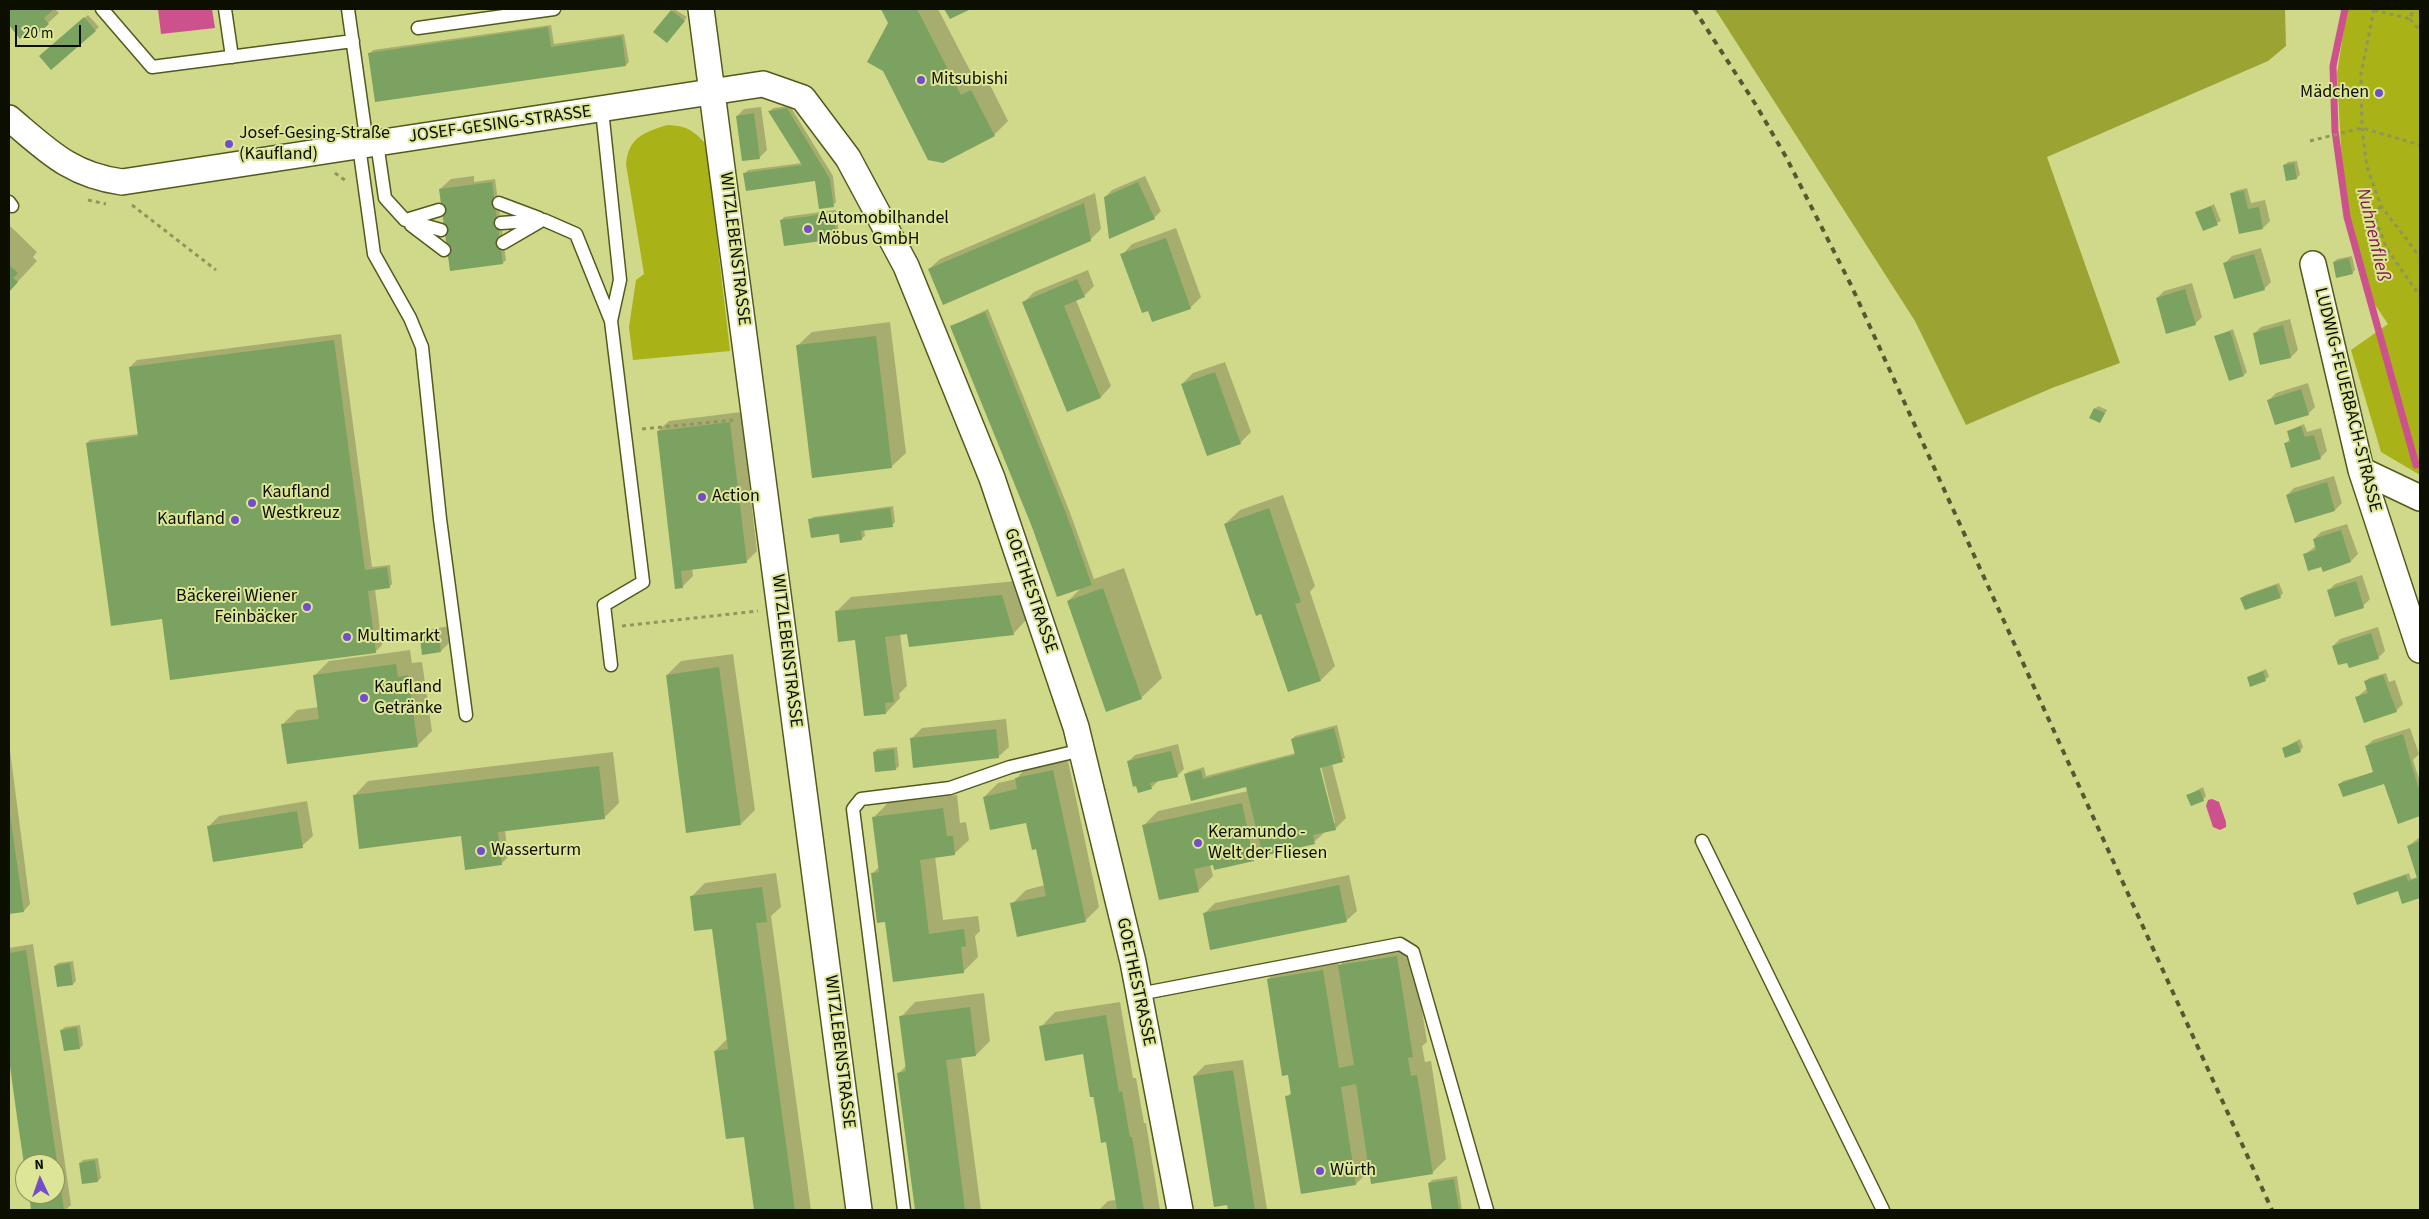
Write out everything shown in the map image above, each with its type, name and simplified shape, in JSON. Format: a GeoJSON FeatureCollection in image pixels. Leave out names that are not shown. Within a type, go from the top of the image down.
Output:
{"type":"FeatureCollection","features":[{"type":"Feature","properties":{"kind":"street","name":"WITZLEBENSTRASSE"},"geometry":{"type":"LineString","coordinates":[[701,9],[714,92],[859,1210]]}},
{"type":"Feature","properties":{"kind":"street","name":"GOETHESTRASSE"},"geometry":{"type":"LineString","coordinates":[[714,92],[763,84],[802,98],[848,158],[906,266],[992,478],[1076,727],[1139,994],[1180,1210]]}},
{"type":"Feature","properties":{"kind":"street","name":"JOSEF-GESING-STRASSE"},"geometry":{"type":"LineString","coordinates":[[9,118],[55,157],[79,172],[103,180],[122,182],[714,92]]}},
{"type":"Feature","properties":{"kind":"street","name":"LUDWIG-FEUERBACH-STRASSE"},"geometry":{"type":"LineString","coordinates":[[2313,264],[2361,470],[2420,650]]}},
{"type":"Feature","properties":{"kind":"street"},"geometry":{"type":"LineString","coordinates":[[2361,470],[2420,498]]}},
{"type":"Feature","properties":{"kind":"lane"},"geometry":{"type":"LineString","coordinates":[[102,9],[152,67],[353,41]]}},
{"type":"Feature","properties":{"kind":"lane"},"geometry":{"type":"LineString","coordinates":[[225,9],[232,57]]}},
{"type":"Feature","properties":{"kind":"lane"},"geometry":{"type":"LineString","coordinates":[[348,9],[368,144],[374,254],[410,318],[422,347],[440,519],[466,715]]}},
{"type":"Feature","properties":{"kind":"lane"},"geometry":{"type":"LineString","coordinates":[[418,28],[554,9]]}},
{"type":"Feature","properties":{"kind":"lane"},"geometry":{"type":"LineString","coordinates":[[602,110],[620,280],[612,321]]}},
{"type":"Feature","properties":{"kind":"lane"},"geometry":{"type":"LineString","coordinates":[[368,144],[386,198],[404,220],[444,250]]}},
{"type":"Feature","properties":{"kind":"lane"},"geometry":{"type":"LineString","coordinates":[[499,203],[576,234],[612,321],[643,582],[604,605],[611,665]]}},
{"type":"Feature","properties":{"kind":"lane"},"geometry":{"type":"LineString","coordinates":[[404,220],[439,210]]}},
{"type":"Feature","properties":{"kind":"lane"},"geometry":{"type":"LineString","coordinates":[[404,220],[441,230]]}},
{"type":"Feature","properties":{"kind":"lane"},"geometry":{"type":"LineString","coordinates":[[501,223],[544,220]]}},
{"type":"Feature","properties":{"kind":"lane"},"geometry":{"type":"LineString","coordinates":[[503,243],[544,220]]}},
{"type":"Feature","properties":{"kind":"lane"},"geometry":{"type":"LineString","coordinates":[[904,1210],[853,809],[861,799],[950,788],[1010,767],[1082,750]]}},
{"type":"Feature","properties":{"kind":"lane"},"geometry":{"type":"LineString","coordinates":[[1702,841],[1883,1210]]}},
{"type":"Feature","properties":{"kind":"lane"},"geometry":{"type":"LineString","coordinates":[[1139,994],[1400,944],[1412,952],[1487,1210]]}},
{"type":"Feature","properties":{"kind":"path"},"geometry":{"type":"LineString","coordinates":[[2420,31],[2410,19],[2374,9],[2361,74],[2362,128],[2367,167],[2381,206],[2420,257]]}},
{"type":"Feature","properties":{"kind":"path"},"geometry":{"type":"LineString","coordinates":[[2410,19],[2413,9]]}},
{"type":"Feature","properties":{"kind":"path"},"geometry":{"type":"LineString","coordinates":[[2310,141],[2362,128],[2420,145]]}},
{"type":"Feature","properties":{"kind":"path"},"geometry":{"type":"LineString","coordinates":[[127,201],[216,270]]}},
{"type":"Feature","properties":{"kind":"path"},"geometry":{"type":"LineString","coordinates":[[2381,206],[2374,215],[2387,249],[2420,296]]}},
{"type":"Feature","properties":{"kind":"path"},"geometry":{"type":"LineString","coordinates":[[624,431],[756,417]]}},
{"type":"Feature","properties":{"kind":"path"},"geometry":{"type":"LineString","coordinates":[[607,628],[780,608]]}},
{"type":"Feature","properties":{"kind":"shaded area"},"geometry":{"type":"Polygon","coordinates":[[[158,9],[212,9],[215,28],[161,34],[158,9]]]}},
{"type":"Feature","properties":{"kind":"shaded area"},"geometry":{"type":"Polygon","coordinates":[[[2347,9],[2420,9],[2420,475],[2381,452],[2351,350],[2388,324],[2369,296],[2344,202],[2337,74],[2347,9]]]}},
{"type":"Feature","properties":{"kind":"shaded area"},"geometry":{"type":"Polygon","coordinates":[[[667,125],[688,129],[706,144],[730,351],[633,360],[629,327],[636,280],[644,274],[626,164],[630,148],[639,137],[667,125]]]}},
{"type":"Feature","properties":{"kind":"shaded area"},"geometry":{"type":"Polygon","coordinates":[[[2212,799],[2219,802],[2226,822],[2226,827],[2220,830],[2213,827],[2206,806],[2208,800],[2212,799]]]}},
{"type":"Feature","properties":{"kind":"green space"},"geometry":{"type":"Polygon","coordinates":[[[1715,9],[2285,9],[2286,46],[2268,61],[2047,157],[2120,363],[2052,388],[1966,425],[1915,321],[1715,9]]]}},
{"type":"Feature","properties":{"kind":"building"},"geometry":{"type":"Polygon","coordinates":[[[9,9],[53,10],[44,18],[49,24],[34,37],[29,31],[20,39],[9,25],[9,9]]]}},
{"type":"Feature","properties":{"kind":"building","name":"Mitsubishi"},"geometry":{"type":"Polygon","coordinates":[[[881,9],[917,9],[961,95],[971,90],[995,136],[943,163],[928,160],[883,71],[867,62],[888,23],[881,9]]]}},
{"type":"Feature","properties":{"kind":"building"},"geometry":{"type":"Polygon","coordinates":[[[944,9],[971,9],[950,19],[944,9]]]}},
{"type":"Feature","properties":{"kind":"building"},"geometry":{"type":"Polygon","coordinates":[[[671,10],[685,21],[667,43],[653,32],[671,10]]]}},
{"type":"Feature","properties":{"kind":"building"},"geometry":{"type":"Polygon","coordinates":[[[84,17],[96,31],[51,70],[39,56],[84,17]]]}},
{"type":"Feature","properties":{"kind":"building"},"geometry":{"type":"Polygon","coordinates":[[[548,27],[551,47],[622,36],[626,66],[375,102],[368,53],[548,27]]]}},
{"type":"Feature","properties":{"kind":"building"},"geometry":{"type":"Polygon","coordinates":[[[787,108],[830,179],[834,207],[819,209],[815,181],[746,191],[743,173],[802,165],[768,111],[787,108]]]}},
{"type":"Feature","properties":{"kind":"building"},"geometry":{"type":"Polygon","coordinates":[[[754,113],[760,159],[742,161],[736,116],[754,113]]]}},
{"type":"Feature","properties":{"kind":"building"},"geometry":{"type":"Polygon","coordinates":[[[2294,163],[2297,179],[2286,181],[2283,165],[2294,163]]]}},
{"type":"Feature","properties":{"kind":"building"},"geometry":{"type":"Polygon","coordinates":[[[492,182],[503,264],[450,271],[439,189],[492,182]]]}},
{"type":"Feature","properties":{"kind":"building"},"geometry":{"type":"Polygon","coordinates":[[[1138,182],[1155,219],[1109,239],[1104,197],[1138,182]]]}},
{"type":"Feature","properties":{"kind":"building"},"geometry":{"type":"Polygon","coordinates":[[[2244,191],[2248,209],[2259,207],[2263,229],[2239,234],[2230,193],[2244,191]]]}},
{"type":"Feature","properties":{"kind":"building"},"geometry":{"type":"Polygon","coordinates":[[[1084,203],[1091,241],[943,305],[928,269],[1084,203]]]}},
{"type":"Feature","properties":{"kind":"building"},"geometry":{"type":"Polygon","coordinates":[[[2211,206],[2218,225],[2203,231],[2195,212],[2211,206]]]}},
{"type":"Feature","properties":{"kind":"building","name":"Automobilhandel Möbus GmbH"},"geometry":{"type":"Polygon","coordinates":[[[833,213],[837,239],[784,246],[780,220],[833,213]]]}},
{"type":"Feature","properties":{"kind":"building"},"geometry":{"type":"Polygon","coordinates":[[[1166,238],[1191,309],[1152,322],[1148,311],[1142,313],[1120,254],[1166,238]]]}},
{"type":"Feature","properties":{"kind":"building"},"geometry":{"type":"Polygon","coordinates":[[[2254,254],[2265,290],[2234,299],[2223,263],[2254,254]]]}},
{"type":"Feature","properties":{"kind":"building"},"geometry":{"type":"Polygon","coordinates":[[[2349,258],[2353,274],[2336,278],[2333,262],[2349,258]]]}},
{"type":"Feature","properties":{"kind":"building"},"geometry":{"type":"Polygon","coordinates":[[[9,265],[18,273],[13,278],[18,282],[9,292],[9,265]]]}},
{"type":"Feature","properties":{"kind":"building"},"geometry":{"type":"Polygon","coordinates":[[[1077,279],[1085,297],[1064,306],[1101,398],[1067,412],[1022,302],[1077,279]]]}},
{"type":"Feature","properties":{"kind":"building"},"geometry":{"type":"Polygon","coordinates":[[[2185,289],[2196,325],[2166,334],[2156,298],[2185,289]]]}},
{"type":"Feature","properties":{"kind":"building"},"geometry":{"type":"Polygon","coordinates":[[[985,312],[1066,513],[1092,585],[1057,597],[1032,527],[950,326],[985,312]]]}},
{"type":"Feature","properties":{"kind":"building"},"geometry":{"type":"Polygon","coordinates":[[[2283,325],[2291,358],[2260,365],[2253,333],[2283,325]]]}},
{"type":"Feature","properties":{"kind":"building"},"geometry":{"type":"Polygon","coordinates":[[[2230,331],[2244,376],[2229,381],[2214,336],[2230,331]]]}},
{"type":"Feature","properties":{"kind":"building"},"geometry":{"type":"Polygon","coordinates":[[[876,336],[892,468],[812,478],[796,345],[876,336]]]}},
{"type":"Feature","properties":{"kind":"building","name":"Kaufland Westkreuz"},"geometry":{"type":"Polygon","coordinates":[[[334,340],[365,570],[387,567],[390,588],[368,591],[376,653],[170,680],[162,619],[111,626],[86,443],[138,436],[129,367],[334,340]]]}},
{"type":"Feature","properties":{"kind":"building"},"geometry":{"type":"Polygon","coordinates":[[[1215,372],[1241,444],[1207,456],[1181,384],[1215,372]]]}},
{"type":"Feature","properties":{"kind":"building"},"geometry":{"type":"Polygon","coordinates":[[[2301,389],[2309,415],[2275,425],[2267,400],[2301,389]]]}},
{"type":"Feature","properties":{"kind":"building"},"geometry":{"type":"Polygon","coordinates":[[[2094,408],[2105,413],[2100,423],[2089,418],[2094,408]]]}},
{"type":"Feature","properties":{"kind":"building","name":"Action"},"geometry":{"type":"Polygon","coordinates":[[[730,422],[747,563],[681,571],[683,588],[675,589],[657,431],[730,422]]]}},
{"type":"Feature","properties":{"kind":"building"},"geometry":{"type":"Polygon","coordinates":[[[2301,426],[2305,437],[2314,435],[2321,459],[2291,468],[2284,443],[2290,442],[2287,431],[2301,426]]]}},
{"type":"Feature","properties":{"kind":"building"},"geometry":{"type":"Polygon","coordinates":[[[2327,482],[2335,511],[2295,523],[2286,495],[2327,482]]]}},
{"type":"Feature","properties":{"kind":"building"},"geometry":{"type":"Polygon","coordinates":[[[890,508],[893,527],[861,531],[862,540],[840,543],[839,534],[811,538],[808,519],[890,508]]]}},
{"type":"Feature","properties":{"kind":"building"},"geometry":{"type":"Polygon","coordinates":[[[1269,508],[1301,602],[1295,604],[1321,681],[1288,692],[1261,614],[1256,616],[1224,524],[1269,508]]]}},
{"type":"Feature","properties":{"kind":"building"},"geometry":{"type":"Polygon","coordinates":[[[2341,530],[2351,562],[2323,572],[2321,567],[2308,571],[2303,554],[2316,550],[2313,539],[2341,530]]]}},
{"type":"Feature","properties":{"kind":"building"},"geometry":{"type":"Polygon","coordinates":[[[2356,581],[2364,608],[2335,617],[2327,590],[2356,581]]]}},
{"type":"Feature","properties":{"kind":"building"},"geometry":{"type":"Polygon","coordinates":[[[2276,585],[2281,598],[2245,610],[2240,598],[2276,585]]]}},
{"type":"Feature","properties":{"kind":"building"},"geometry":{"type":"Polygon","coordinates":[[[1103,588],[1142,699],[1106,712],[1067,601],[1103,588]]]}},
{"type":"Feature","properties":{"kind":"building"},"geometry":{"type":"Polygon","coordinates":[[[1002,595],[1014,635],[909,647],[907,634],[885,637],[894,702],[885,703],[886,714],[864,716],[855,640],[838,642],[835,611],[1002,595]]]}},
{"type":"Feature","properties":{"kind":"building"},"geometry":{"type":"Polygon","coordinates":[[[2371,633],[2379,659],[2349,668],[2347,663],[2338,665],[2332,646],[2371,633]]]}},
{"type":"Feature","properties":{"kind":"building"},"geometry":{"type":"Polygon","coordinates":[[[439,636],[441,652],[422,655],[420,639],[439,636]]]}},
{"type":"Feature","properties":{"kind":"building","name":"Kaufland Getränke"},"geometry":{"type":"Polygon","coordinates":[[[396,664],[398,677],[408,675],[418,747],[287,764],[281,724],[319,719],[313,675],[396,664]]]}},
{"type":"Feature","properties":{"kind":"building"},"geometry":{"type":"Polygon","coordinates":[[[719,667],[741,825],[686,833],[666,675],[719,667]]]}},
{"type":"Feature","properties":{"kind":"building"},"geometry":{"type":"Polygon","coordinates":[[[2263,671],[2266,681],[2250,687],[2247,677],[2263,671]]]}},
{"type":"Feature","properties":{"kind":"building"},"geometry":{"type":"Polygon","coordinates":[[[2383,675],[2397,712],[2364,723],[2355,697],[2368,693],[2364,681],[2383,675]]]}},
{"type":"Feature","properties":{"kind":"building"},"geometry":{"type":"Polygon","coordinates":[[[1334,728],[1343,762],[1320,768],[1336,830],[1313,835],[1315,844],[1263,856],[1246,787],[1191,801],[1184,774],[1201,770],[1203,779],[1295,755],[1291,739],[1334,728]]]}},
{"type":"Feature","properties":{"kind":"building"},"geometry":{"type":"Polygon","coordinates":[[[996,729],[999,758],[913,768],[910,738],[996,729]]]}},
{"type":"Feature","properties":{"kind":"building"},"geometry":{"type":"Polygon","coordinates":[[[2403,734],[2418,787],[2420,786],[2420,816],[2398,824],[2384,784],[2343,797],[2338,784],[2373,772],[2365,746],[2403,734]]]}},
{"type":"Feature","properties":{"kind":"building"},"geometry":{"type":"Polygon","coordinates":[[[2297,742],[2301,752],[2285,758],[2282,748],[2297,742]]]}},
{"type":"Feature","properties":{"kind":"building"},"geometry":{"type":"Polygon","coordinates":[[[894,749],[896,770],[875,772],[873,752],[894,749]]]}},
{"type":"Feature","properties":{"kind":"building"},"geometry":{"type":"Polygon","coordinates":[[[1171,751],[1178,777],[1150,783],[1152,789],[1138,793],[1136,786],[1133,787],[1127,761],[1171,751]]]}},
{"type":"Feature","properties":{"kind":"building"},"geometry":{"type":"Polygon","coordinates":[[[599,766],[605,819],[498,832],[502,865],[465,870],[461,836],[359,849],[353,795],[599,766]]]}},
{"type":"Feature","properties":{"kind":"building"},"geometry":{"type":"Polygon","coordinates":[[[1053,770],[1086,922],[1017,937],[1010,903],[1046,896],[1036,849],[1032,850],[1026,823],[990,830],[983,797],[1017,789],[1015,778],[1053,770]]]}},
{"type":"Feature","properties":{"kind":"building"},"geometry":{"type":"Polygon","coordinates":[[[2200,790],[2204,801],[2191,806],[2186,795],[2200,790]]]}},
{"type":"Feature","properties":{"kind":"building","name":"Keramundo - Welt der Fliesen"},"geometry":{"type":"Polygon","coordinates":[[[1242,803],[1254,861],[1214,870],[1213,865],[1194,869],[1199,892],[1159,900],[1142,825],[1242,803]]]}},
{"type":"Feature","properties":{"kind":"building"},"geometry":{"type":"Polygon","coordinates":[[[9,807],[24,912],[9,914],[9,807]]]}},
{"type":"Feature","properties":{"kind":"building"},"geometry":{"type":"Polygon","coordinates":[[[943,808],[947,836],[953,836],[955,855],[920,860],[929,934],[964,929],[966,946],[961,947],[964,973],[893,982],[885,922],[877,923],[871,873],[879,872],[872,817],[943,808]]]}},
{"type":"Feature","properties":{"kind":"building"},"geometry":{"type":"Polygon","coordinates":[[[297,811],[303,848],[213,862],[207,826],[297,811]]]}},
{"type":"Feature","properties":{"kind":"building"},"geometry":{"type":"Polygon","coordinates":[[[2420,841],[2420,898],[2402,904],[2398,891],[2357,905],[2353,893],[2406,875],[2408,881],[2417,878],[2407,846],[2420,841]]]}},
{"type":"Feature","properties":{"kind":"building"},"geometry":{"type":"Polygon","coordinates":[[[1339,885],[1347,922],[1210,950],[1203,913],[1339,885]]]}},
{"type":"Feature","properties":{"kind":"building"},"geometry":{"type":"Polygon","coordinates":[[[762,887],[767,922],[756,923],[795,1210],[754,1210],[744,1137],[726,1139],[714,1051],[728,1049],[712,929],[694,931],[690,896],[762,887]]]}},
{"type":"Feature","properties":{"kind":"building"},"geometry":{"type":"Polygon","coordinates":[[[26,950],[56,1154],[23,1154],[9,1059],[9,953],[26,950]]]}},
{"type":"Feature","properties":{"kind":"building"},"geometry":{"type":"Polygon","coordinates":[[[1397,956],[1413,1057],[1408,1058],[1411,1076],[1417,1075],[1433,1174],[1371,1184],[1356,1084],[1341,1087],[1356,1185],[1301,1194],[1285,1096],[1291,1095],[1288,1075],[1282,1076],[1267,979],[1323,970],[1339,1068],[1354,1065],[1338,965],[1397,956]]]}},
{"type":"Feature","properties":{"kind":"building"},"geometry":{"type":"Polygon","coordinates":[[[70,963],[73,985],[57,987],[54,966],[70,963]]]}},
{"type":"Feature","properties":{"kind":"building"},"geometry":{"type":"Polygon","coordinates":[[[970,1007],[976,1056],[946,1060],[965,1210],[915,1210],[897,1073],[906,1071],[899,1016],[970,1007]]]}},
{"type":"Feature","properties":{"kind":"building"},"geometry":{"type":"Polygon","coordinates":[[[1106,1015],[1119,1092],[1122,1091],[1130,1137],[1132,1137],[1144,1210],[1117,1210],[1106,1142],[1101,1143],[1094,1097],[1090,1097],[1083,1054],[1045,1061],[1039,1026],[1106,1015]]]}},
{"type":"Feature","properties":{"kind":"building"},"geometry":{"type":"Polygon","coordinates":[[[77,1027],[80,1049],[64,1051],[60,1030],[77,1027]]]}},
{"type":"Feature","properties":{"kind":"building"},"geometry":{"type":"Polygon","coordinates":[[[1233,1070],[1255,1210],[1228,1210],[1227,1205],[1214,1207],[1193,1076],[1233,1070]]]}},
{"type":"Feature","properties":{"kind":"building"},"geometry":{"type":"Polygon","coordinates":[[[95,1160],[98,1182],[82,1184],[79,1163],[95,1160]]]}},
{"type":"Feature","properties":{"kind":"building"},"geometry":{"type":"Polygon","coordinates":[[[1454,1179],[1459,1210],[1432,1210],[1428,1183],[1454,1179]]]}},
{"type":"Feature","properties":{"kind":"building"},"geometry":{"type":"Polygon","coordinates":[[[30,1204],[63,1204],[64,1210],[31,1210],[30,1204]]]}},
{"type":"Feature","properties":{"kind":"waterway","name":"Nuhnenfließ"},"geometry":{"type":"LineString","coordinates":[[2345,9],[2333,66],[2335,131],[2347,217],[2416,465]]}},
{"type":"Feature","properties":{"kind":"railway"},"geometry":{"type":"LineString","coordinates":[[1694,9],[1756,105],[1786,157],[1851,285],[2272,1210]]}},
{"type":"Feature","properties":{"kind":"place","name":"Mitsubishi"},"geometry":{"type":"Point","coordinates":[921,80]}},
{"type":"Feature","properties":{"kind":"place","name":"Mädchen"},"geometry":{"type":"Point","coordinates":[2379,93]}},
{"type":"Feature","properties":{"kind":"place","name":"Josef-Gesing-Straße (Kaufland)"},"geometry":{"type":"Point","coordinates":[229,144]}},
{"type":"Feature","properties":{"kind":"place","name":"Automobilhandel Möbus GmbH"},"geometry":{"type":"Point","coordinates":[808,229]}},
{"type":"Feature","properties":{"kind":"place","name":"Action"},"geometry":{"type":"Point","coordinates":[702,497]}},
{"type":"Feature","properties":{"kind":"place","name":"Kaufland Westkreuz"},"geometry":{"type":"Point","coordinates":[252,503]}},
{"type":"Feature","properties":{"kind":"place","name":"Kaufland"},"geometry":{"type":"Point","coordinates":[235,520]}},
{"type":"Feature","properties":{"kind":"place","name":"Bäckerei Wiener Feinbäcker"},"geometry":{"type":"Point","coordinates":[307,607]}},
{"type":"Feature","properties":{"kind":"place","name":"Multimarkt"},"geometry":{"type":"Point","coordinates":[347,637]}},
{"type":"Feature","properties":{"kind":"place","name":"Kaufland Getränke"},"geometry":{"type":"Point","coordinates":[364,698]}},
{"type":"Feature","properties":{"kind":"place","name":"Keramundo - Welt der Fliesen"},"geometry":{"type":"Point","coordinates":[1198,843]}},
{"type":"Feature","properties":{"kind":"place","name":"Wasserturm"},"geometry":{"type":"Point","coordinates":[481,851]}},
{"type":"Feature","properties":{"kind":"place","name":"Würth"},"geometry":{"type":"Point","coordinates":[1320,1171]}}]}
